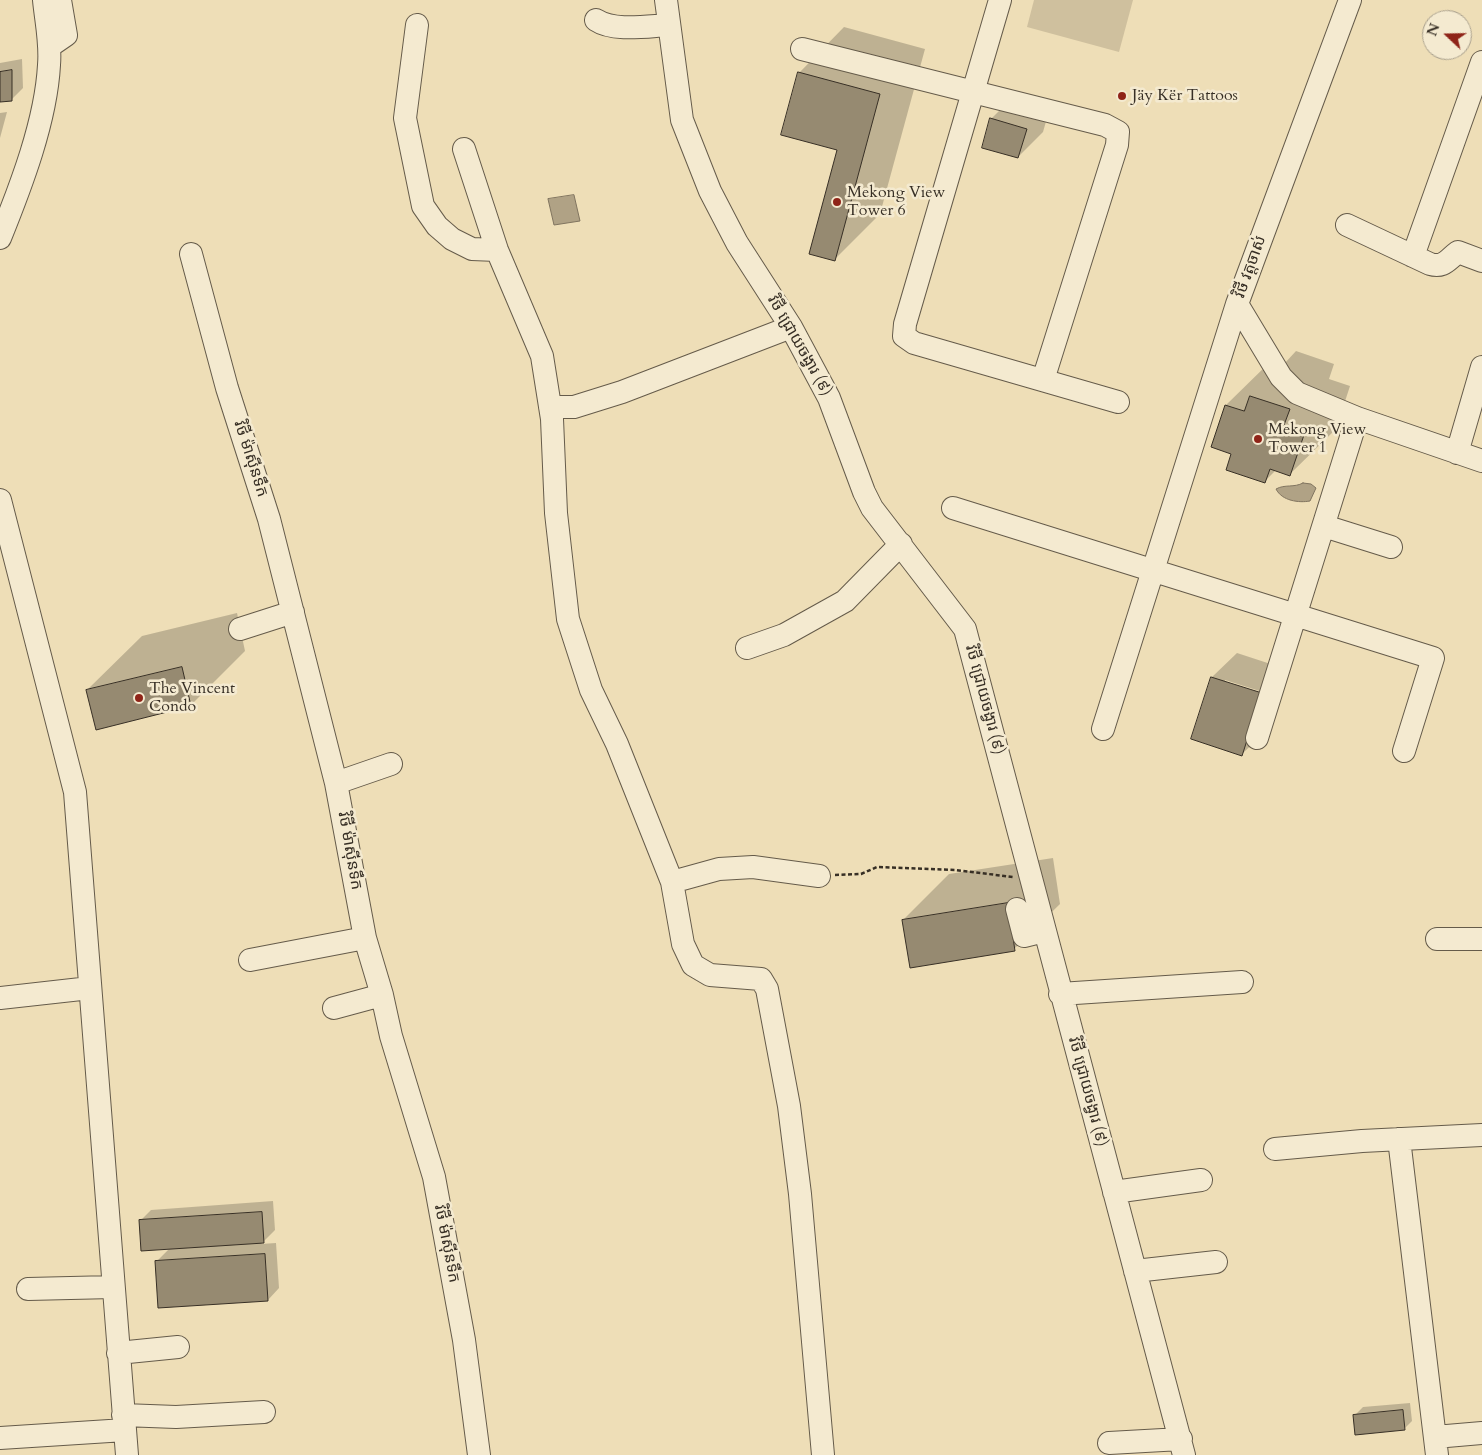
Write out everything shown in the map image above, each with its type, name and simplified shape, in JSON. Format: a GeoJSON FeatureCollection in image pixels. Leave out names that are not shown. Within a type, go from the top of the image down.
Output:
{"type":"FeatureCollection","features":[{"type":"Feature","properties":{"kind":"street"},"geometry":{"type":"LineString","coordinates":[[0,238],[20,187],[45,97],[50,46],[44,0]]}},
{"type":"Feature","properties":{"kind":"street"},"geometry":{"type":"LineString","coordinates":[[50,46],[66,36],[60,0]]}},
{"type":"Feature","properties":{"kind":"street","name":"វិថី ជ្រោយចង្វារ (៩)"},"geometry":{"type":"LineString","coordinates":[[666,0],[682,120],[710,190],[737,243],[790,327],[829,398],[868,501],[965,629],[1032,880],[1022,909],[1044,931],[1183,1447]]}},
{"type":"Feature","properties":{"kind":"street"},"geometry":{"type":"LineString","coordinates":[[1000,0],[905,324],[904,336],[914,343],[1118,402]]}},
{"type":"Feature","properties":{"kind":"street","name":"វិថី វត្តចាស់"},"geometry":{"type":"LineString","coordinates":[[1350,0],[1237,304],[1282,378],[1297,393],[1357,418],[1482,461]]}},
{"type":"Feature","properties":{"kind":"street"},"geometry":{"type":"LineString","coordinates":[[596,20],[603,24],[632,27],[669,25]]}},
{"type":"Feature","properties":{"kind":"street"},"geometry":{"type":"LineString","coordinates":[[417,25],[405,118],[422,206],[437,226],[452,239],[472,249],[497,250]]}},
{"type":"Feature","properties":{"kind":"street"},"geometry":{"type":"LineString","coordinates":[[802,49],[1105,126],[1118,132],[1118,145],[1042,380]]}},
{"type":"Feature","properties":{"kind":"street"},"geometry":{"type":"LineString","coordinates":[[1413,256],[1482,62]]}},
{"type":"Feature","properties":{"kind":"street"},"geometry":{"type":"LineString","coordinates":[[464,149],[497,250],[542,356],[550,407],[556,513],[568,619],[591,690],[617,744],[672,882],[683,944],[693,965],[710,975],[761,979],[767,989],[789,1106],[800,1194],[823,1455]]}},
{"type":"Feature","properties":{"kind":"street"},"geometry":{"type":"LineString","coordinates":[[1347,225],[1439,266],[1446,264],[1458,252],[1482,261]]}},
{"type":"Feature","properties":{"kind":"street","name":"វិថី ម៉ាស៊ីនទឹក"},"geometry":{"type":"LineString","coordinates":[[191,254],[227,388],[269,519],[336,783],[365,938],[382,995],[391,1036],[434,1177],[464,1340],[479,1455]]}},
{"type":"Feature","properties":{"kind":"street"},"geometry":{"type":"LineString","coordinates":[[1103,729],[1237,304]]}},
{"type":"Feature","properties":{"kind":"street"},"geometry":{"type":"LineString","coordinates":[[550,407],[574,407],[622,392],[790,327]]}},
{"type":"Feature","properties":{"kind":"street"},"geometry":{"type":"LineString","coordinates":[[1456,453],[1482,367]]}},
{"type":"Feature","properties":{"kind":"street"},"geometry":{"type":"LineString","coordinates":[[1257,738],[1357,418]]}},
{"type":"Feature","properties":{"kind":"street"},"geometry":{"type":"LineString","coordinates":[[0,500],[75,792],[126,1455]]}},
{"type":"Feature","properties":{"kind":"street"},"geometry":{"type":"LineString","coordinates":[[952,508],[1433,658],[1404,751]]}},
{"type":"Feature","properties":{"kind":"street"},"geometry":{"type":"LineString","coordinates":[[1324,526],[1391,547]]}},
{"type":"Feature","properties":{"kind":"street"},"geometry":{"type":"LineString","coordinates":[[747,648],[784,634],[845,600],[901,544]]}},
{"type":"Feature","properties":{"kind":"street"},"geometry":{"type":"LineString","coordinates":[[240,629],[293,612]]}},
{"type":"Feature","properties":{"kind":"street"},"geometry":{"type":"LineString","coordinates":[[336,783],[391,764]]}},
{"type":"Feature","properties":{"kind":"street"},"geometry":{"type":"LineString","coordinates":[[672,882],[719,869],[753,867],[819,876]]}},
{"type":"Feature","properties":{"kind":"street"},"geometry":{"type":"LineString","coordinates":[[250,960],[365,938]]}},
{"type":"Feature","properties":{"kind":"street"},"geometry":{"type":"LineString","coordinates":[[1437,940],[1482,939]]}},
{"type":"Feature","properties":{"kind":"street"},"geometry":{"type":"LineString","coordinates":[[1060,994],[1242,982]]}},
{"type":"Feature","properties":{"kind":"street"},"geometry":{"type":"LineString","coordinates":[[0,998],[90,988]]}},
{"type":"Feature","properties":{"kind":"street"},"geometry":{"type":"LineString","coordinates":[[334,1008],[382,995]]}},
{"type":"Feature","properties":{"kind":"street"},"geometry":{"type":"LineString","coordinates":[[1275,1149],[1399,1139],[1482,1135]]}},
{"type":"Feature","properties":{"kind":"street"},"geometry":{"type":"LineString","coordinates":[[1399,1139],[1436,1446],[1482,1432]]}},
{"type":"Feature","properties":{"kind":"street"},"geometry":{"type":"LineString","coordinates":[[1114,1192],[1201,1180]]}},
{"type":"Feature","properties":{"kind":"street"},"geometry":{"type":"LineString","coordinates":[[1135,1271],[1216,1262]]}},
{"type":"Feature","properties":{"kind":"street"},"geometry":{"type":"LineString","coordinates":[[28,1288],[113,1287]]}},
{"type":"Feature","properties":{"kind":"street"},"geometry":{"type":"LineString","coordinates":[[118,1353],[178,1347]]}},
{"type":"Feature","properties":{"kind":"street"},"geometry":{"type":"LineString","coordinates":[[0,1438],[176,1417],[264,1412]]}},
{"type":"Feature","properties":{"kind":"street"},"geometry":{"type":"LineString","coordinates":[[1109,1443],[1183,1447]]}},
{"type":"Feature","properties":{"kind":"path"},"geometry":{"type":"LineString","coordinates":[[819,876],[861,874],[877,867],[954,870],[1032,880]]}},
{"type":"Feature","properties":{"kind":"shaded area"},"geometry":{"type":"Polygon","coordinates":[[[1034,0],[1133,0],[1119,52],[1027,27],[1034,0]]]}},
{"type":"Feature","properties":{"kind":"shaded area"},"geometry":{"type":"Polygon","coordinates":[[[574,195],[580,221],[554,225],[548,199],[574,195]]]}},
{"type":"Feature","properties":{"kind":"shaded area"},"geometry":{"type":"Polygon","coordinates":[[[1303,483],[1311,484],[1316,488],[1310,501],[1301,502],[1286,499],[1276,489],[1296,485],[1303,483]]]}},
{"type":"Feature","properties":{"kind":"building"},"geometry":{"type":"Polygon","coordinates":[[[12,70],[12,101],[0,102],[0,72],[12,70]]]}},
{"type":"Feature","properties":{"kind":"building","name":"Mekong View Tower 6"},"geometry":{"type":"Polygon","coordinates":[[[798,72],[880,94],[835,261],[809,254],[837,150],[781,135],[798,72]]]}},
{"type":"Feature","properties":{"kind":"building"},"geometry":{"type":"Polygon","coordinates":[[[990,118],[1027,129],[1018,158],[982,148],[990,118]]]}},
{"type":"Feature","properties":{"kind":"building","name":"Mekong View Tower 1"},"geometry":{"type":"Polygon","coordinates":[[[1250,396],[1290,409],[1284,425],[1305,432],[1290,476],[1270,469],[1265,483],[1226,470],[1231,454],[1211,447],[1225,405],[1244,411],[1250,396]]]}},
{"type":"Feature","properties":{"kind":"building","name":"The Vincent Condo"},"geometry":{"type":"Polygon","coordinates":[[[182,667],[191,706],[96,730],[86,690],[182,667]]]}},
{"type":"Feature","properties":{"kind":"building"},"geometry":{"type":"Polygon","coordinates":[[[1211,677],[1262,693],[1242,756],[1191,739],[1211,677]]]}},
{"type":"Feature","properties":{"kind":"building"},"geometry":{"type":"Polygon","coordinates":[[[1008,903],[1015,951],[910,968],[902,920],[1008,903]]]}},
{"type":"Feature","properties":{"kind":"building"},"geometry":{"type":"Polygon","coordinates":[[[262,1212],[264,1243],[141,1251],[139,1220],[262,1212]]]}},
{"type":"Feature","properties":{"kind":"building"},"geometry":{"type":"Polygon","coordinates":[[[265,1254],[268,1301],[158,1308],[155,1261],[265,1254]]]}},
{"type":"Feature","properties":{"kind":"building"},"geometry":{"type":"Polygon","coordinates":[[[1403,1410],[1405,1430],[1355,1435],[1353,1415],[1403,1410]]]}},
{"type":"Feature","properties":{"kind":"place","name":"Jäy Kër Tattoos"},"geometry":{"type":"Point","coordinates":[1122,96]}},
{"type":"Feature","properties":{"kind":"place","name":"Mekong View Tower 6"},"geometry":{"type":"Point","coordinates":[837,202]}},
{"type":"Feature","properties":{"kind":"place","name":"Mekong View Tower 1"},"geometry":{"type":"Point","coordinates":[1258,439]}},
{"type":"Feature","properties":{"kind":"place","name":"The Vincent Condo"},"geometry":{"type":"Point","coordinates":[139,698]}}]}
